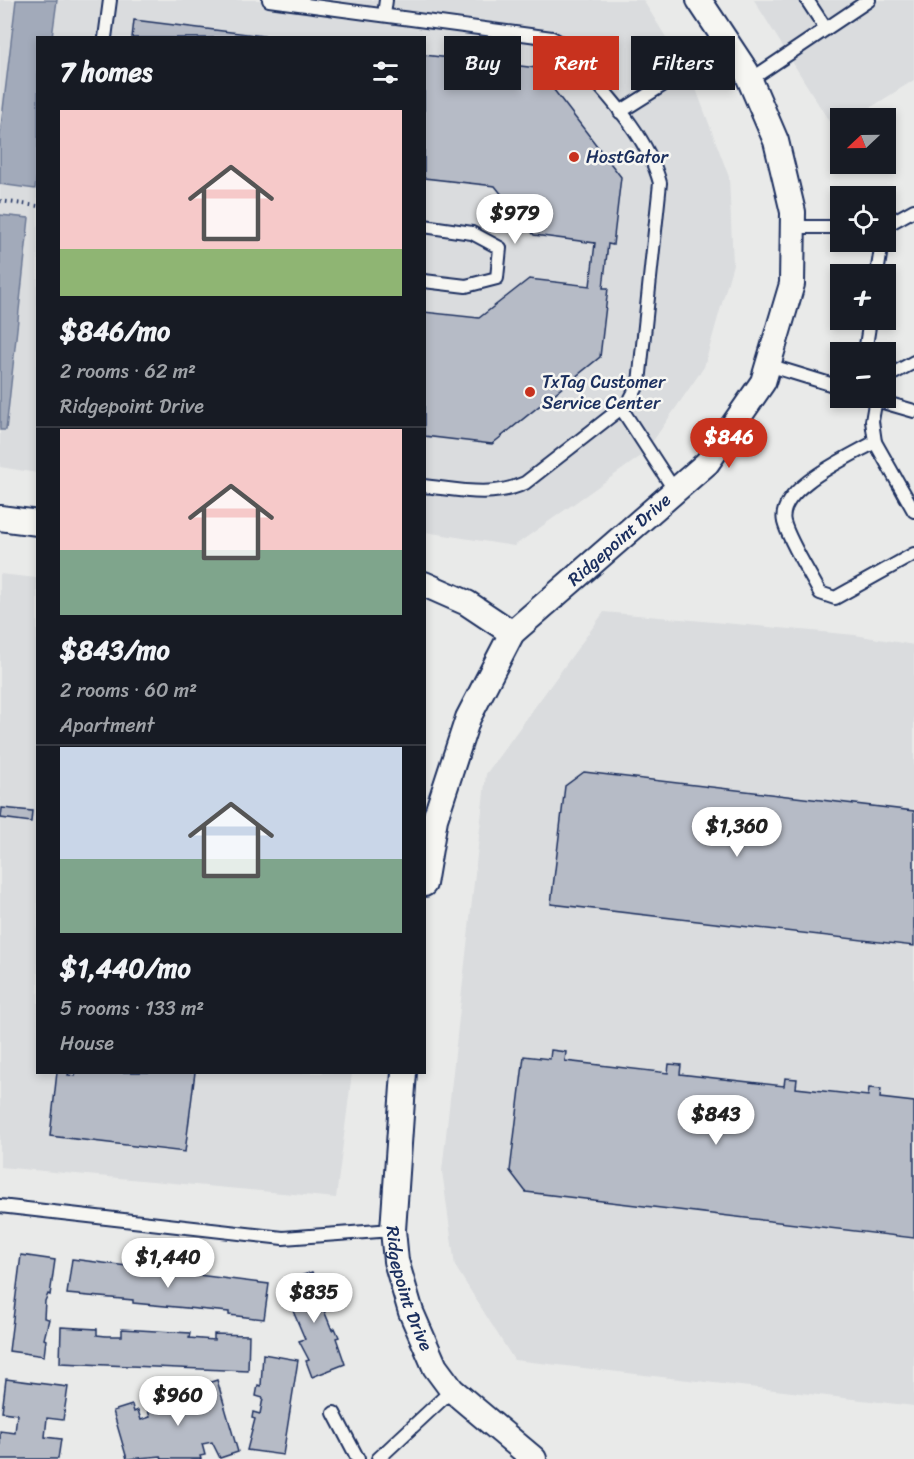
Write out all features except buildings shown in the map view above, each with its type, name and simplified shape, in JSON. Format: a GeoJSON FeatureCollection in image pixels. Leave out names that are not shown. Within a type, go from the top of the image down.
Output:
{"type":"FeatureCollection","features":[{"type":"Feature","properties":{"kind":"street","name":"Ridgepoint Drive"},"geometry":{"type":"LineString","coordinates":[[699,0],[723,36]]}},
{"type":"Feature","properties":{"kind":"street","name":"Ridgepoint Drive"},"geometry":{"type":"LineString","coordinates":[[426,872],[435,819],[468,718],[512,633],[707,463],[764,382],[792,284],[793,212],[776,141],[750,80],[735,55]]}},
{"type":"Feature","properties":{"kind":"street"},"geometry":{"type":"LineString","coordinates":[[0,518],[36,523]]}},
{"type":"Feature","properties":{"kind":"street"},"geometry":{"type":"LineString","coordinates":[[426,585],[467,603],[512,633]]}},
{"type":"Feature","properties":{"kind":"street","name":"Ridgepoint Drive"},"geometry":{"type":"LineString","coordinates":[[404,1074],[393,1230],[396,1261],[411,1312],[435,1367],[452,1390],[534,1459]]}},
{"type":"Feature","properties":{"kind":"lane"},"geometry":{"type":"LineString","coordinates":[[105,36],[110,0]]}},
{"type":"Feature","properties":{"kind":"lane"},"geometry":{"type":"LineString","coordinates":[[269,0],[552,38],[563,44],[620,112],[647,150],[655,166],[660,183],[639,383],[629,402],[525,483],[508,490],[488,493],[426,486]]}},
{"type":"Feature","properties":{"kind":"lane"},"geometry":{"type":"LineString","coordinates":[[384,15],[386,0]]}},
{"type":"Feature","properties":{"kind":"lane"},"geometry":{"type":"LineString","coordinates":[[807,0],[826,29]]}},
{"type":"Feature","properties":{"kind":"lane"},"geometry":{"type":"LineString","coordinates":[[750,80],[868,0]]}},
{"type":"Feature","properties":{"kind":"lane"},"geometry":{"type":"LineString","coordinates":[[620,112],[655,90]]}},
{"type":"Feature","properties":{"kind":"lane"},"geometry":{"type":"LineString","coordinates":[[896,220],[914,210]]}},
{"type":"Feature","properties":{"kind":"lane"},"geometry":{"type":"LineString","coordinates":[[426,226],[472,233],[500,248],[496,278],[466,286],[426,281]]}},
{"type":"Feature","properties":{"kind":"lane"},"geometry":{"type":"LineString","coordinates":[[793,228],[830,227]]}},
{"type":"Feature","properties":{"kind":"lane"},"geometry":{"type":"LineString","coordinates":[[896,372],[914,362]]}},
{"type":"Feature","properties":{"kind":"lane"},"geometry":{"type":"LineString","coordinates":[[768,365],[830,384]]}},
{"type":"Feature","properties":{"kind":"lane"},"geometry":{"type":"LineString","coordinates":[[896,405],[914,411]]}},
{"type":"Feature","properties":{"kind":"lane"},"geometry":{"type":"LineString","coordinates":[[621,408],[675,490]]}},
{"type":"Feature","properties":{"kind":"lane"},"geometry":{"type":"LineString","coordinates":[[873,408],[874,442],[914,511]]}},
{"type":"Feature","properties":{"kind":"lane"},"geometry":{"type":"LineString","coordinates":[[874,442],[802,485],[788,501],[784,520],[820,593],[835,598],[914,554]]}},
{"type":"Feature","properties":{"kind":"lane"},"geometry":{"type":"LineString","coordinates":[[0,1206],[283,1238],[393,1230]]}},
{"type":"Feature","properties":{"kind":"lane"},"geometry":{"type":"LineString","coordinates":[[378,1459],[452,1390]]}},
{"type":"Feature","properties":{"kind":"lane"},"geometry":{"type":"LineString","coordinates":[[334,1413],[358,1459]]}},
{"type":"Feature","properties":{"kind":"path"},"geometry":{"type":"LineString","coordinates":[[0,201],[36,206]]}},
{"type":"Feature","properties":{"kind":"shaded area"},"geometry":{"type":"Polygon","coordinates":[[[0,0],[643,0],[665,36],[631,36],[631,90],[696,90],[729,177],[733,264],[704,367],[644,454],[514,546],[426,532],[426,36],[36,36],[36,473],[0,467],[0,0]]]}},
{"type":"Feature","properties":{"kind":"shaded area"},"geometry":{"type":"Polygon","coordinates":[[[754,0],[914,0],[914,80],[870,108],[830,108],[830,123],[754,0]]]}},
{"type":"Feature","properties":{"kind":"shaded area"},"geometry":{"type":"Polygon","coordinates":[[[0,574],[36,578],[36,1074],[352,1074],[336,1198],[0,1167],[0,574]]]}},
{"type":"Feature","properties":{"kind":"shaded area"},"geometry":{"type":"Polygon","coordinates":[[[604,612],[855,635],[914,645],[914,1406],[514,1360],[455,1266],[442,1171],[486,774],[604,612]]]}},
{"type":"Feature","properties":{"kind":"water"},"geometry":{"type":"Polygon","coordinates":[[[16,0],[57,0],[52,36],[36,36],[35,189],[0,184],[0,135],[16,0]]]}},
{"type":"Feature","properties":{"kind":"water"},"geometry":{"type":"Polygon","coordinates":[[[0,215],[29,218],[6,430],[0,430],[0,215]]]}},
{"type":"Feature","properties":{"kind":"place","name":"HostGator"},"geometry":{"type":"Point","coordinates":[574,157]}},
{"type":"Feature","properties":{"kind":"place","name":"TxTag Customer Service Center"},"geometry":{"type":"Point","coordinates":[530,392]}}]}
